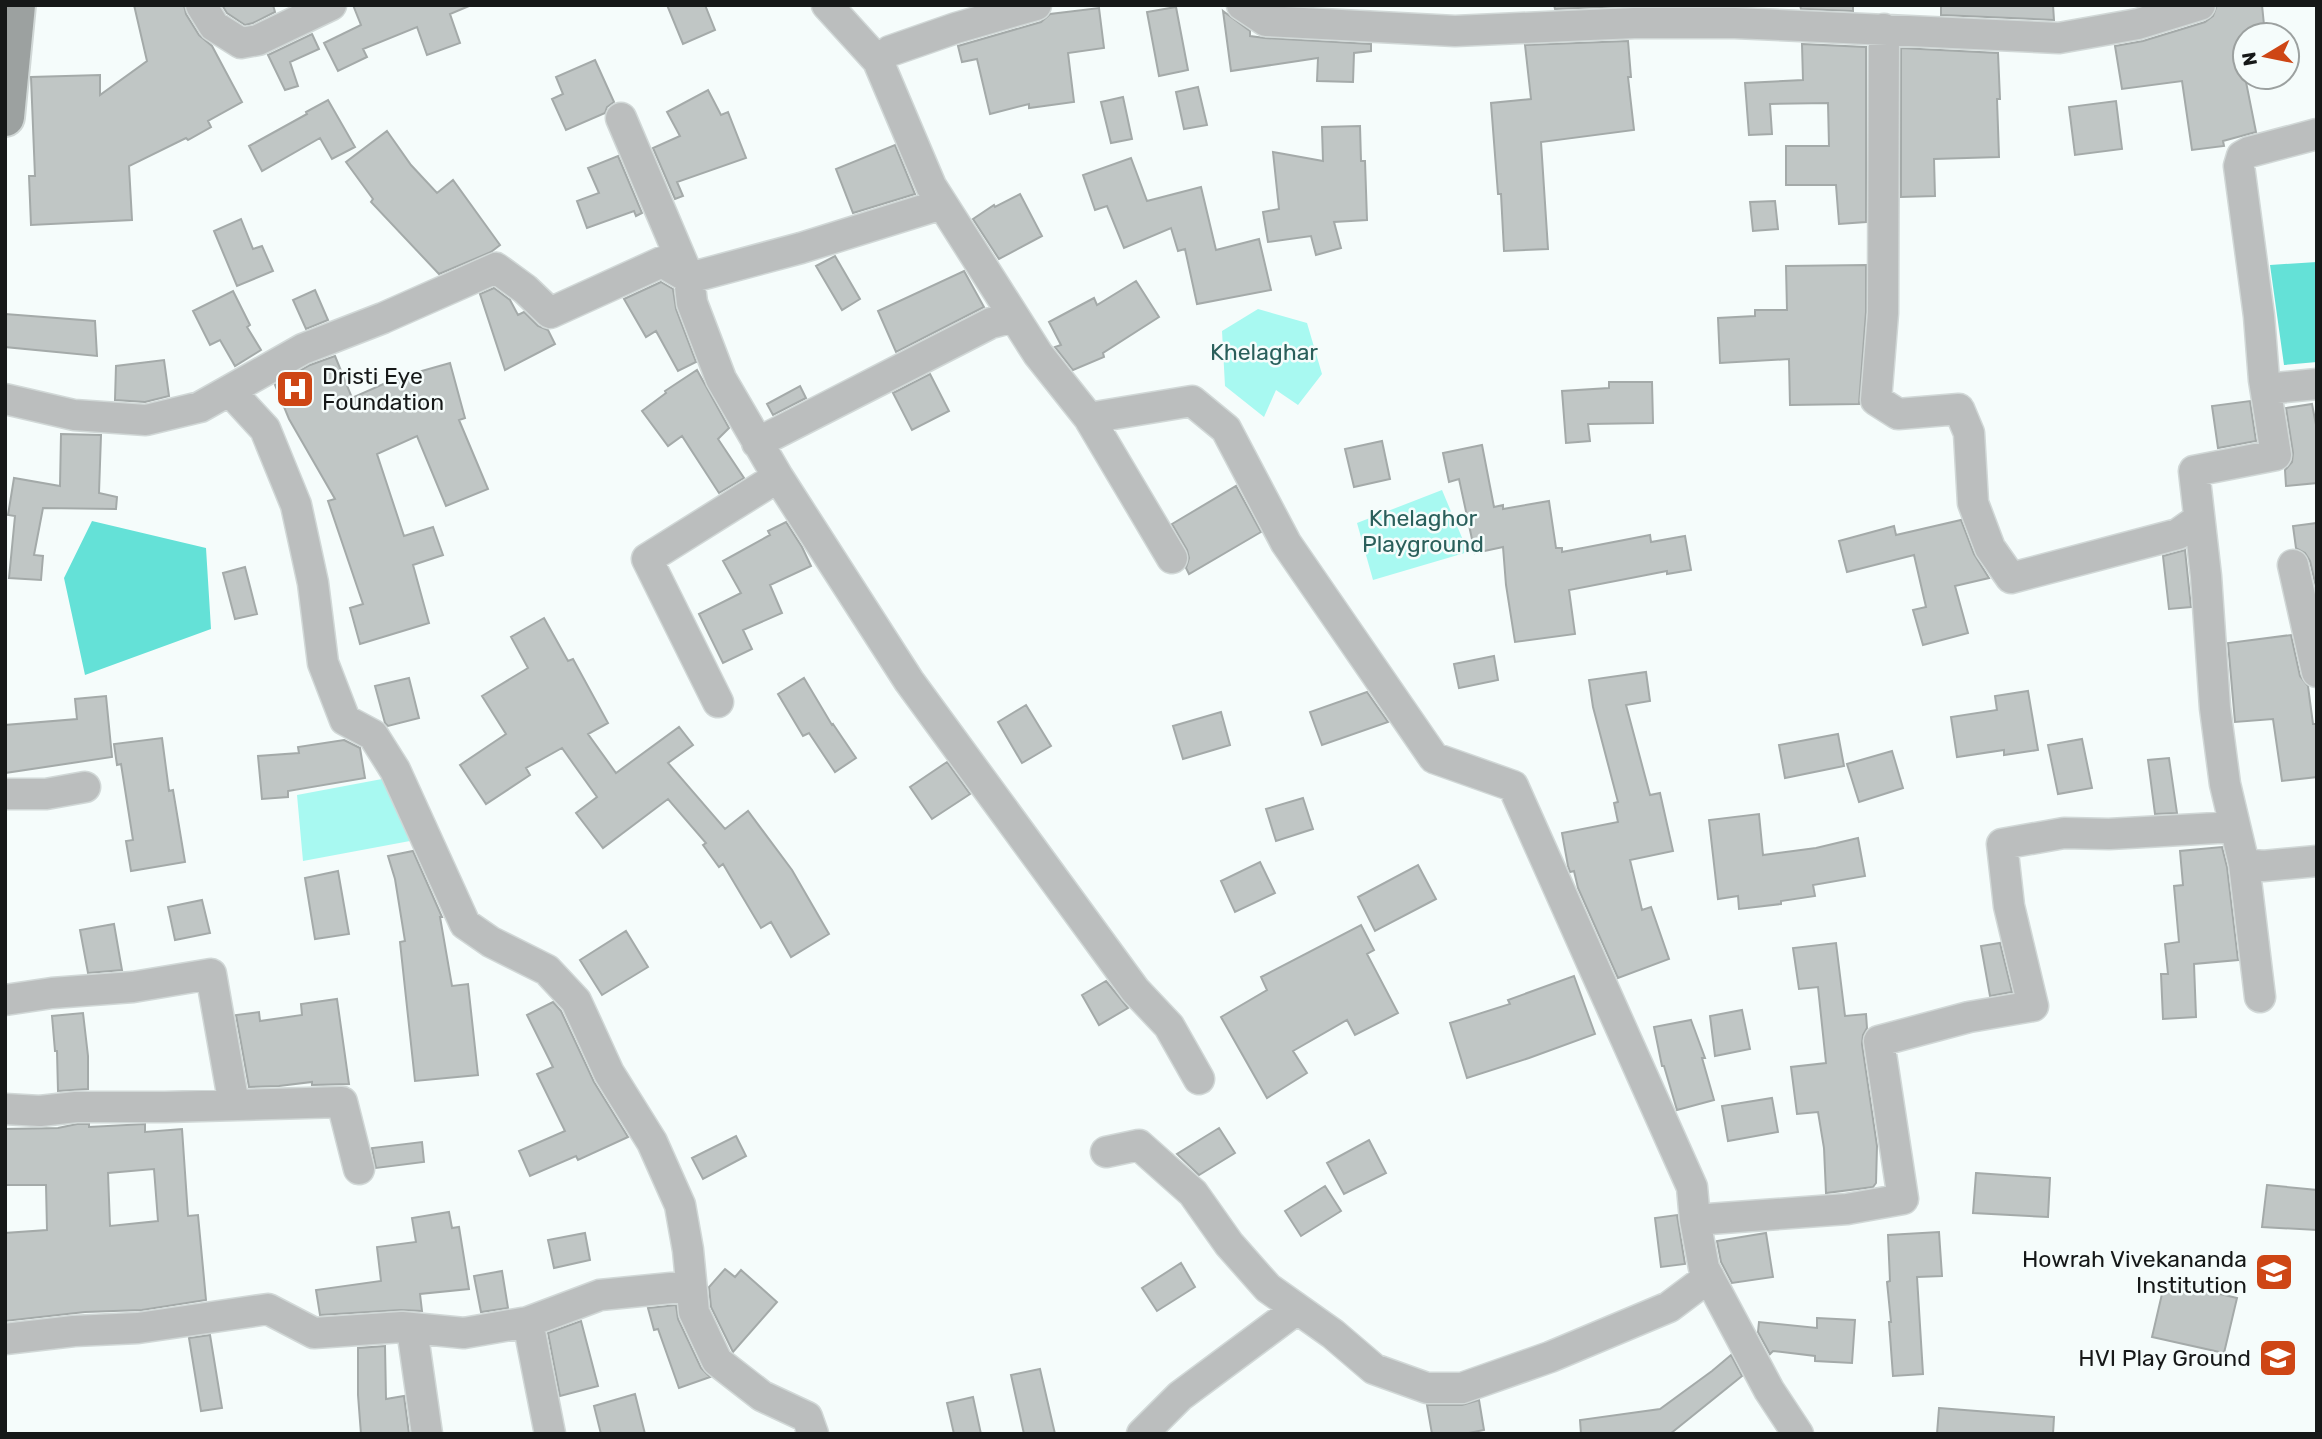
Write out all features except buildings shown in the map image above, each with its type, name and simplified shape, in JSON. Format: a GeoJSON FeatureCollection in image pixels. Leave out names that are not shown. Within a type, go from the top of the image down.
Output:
{"type":"FeatureCollection","features":[{"type":"Feature","properties":{"kind":"main road"},"geometry":{"type":"LineString","coordinates":[[5,117],[16,5]]}},
{"type":"Feature","properties":{"kind":"street"},"geometry":{"type":"LineString","coordinates":[[201,5],[214,26],[241,43],[258,40],[331,5]]}},
{"type":"Feature","properties":{"kind":"street"},"geometry":{"type":"LineString","coordinates":[[827,5],[878,61],[931,186],[1038,354],[1089,418],[1172,558]]}},
{"type":"Feature","properties":{"kind":"street"},"geometry":{"type":"LineString","coordinates":[[878,61],[890,51],[943,32],[1036,5]]}},
{"type":"Feature","properties":{"kind":"street"},"geometry":{"type":"LineString","coordinates":[[1242,5],[1266,21],[1455,31],[1634,14],[1735,23],[1823,16],[1884,29],[2059,38],[2138,24],[2200,5]]}},
{"type":"Feature","properties":{"kind":"street"},"geometry":{"type":"LineString","coordinates":[[1884,29],[1883,313],[1877,400],[1898,414],[1959,408],[1969,433],[1973,503],[1990,548],[2011,578],[2178,534],[2199,519]]}},
{"type":"Feature","properties":{"kind":"street"},"geometry":{"type":"LineString","coordinates":[[621,118],[689,278],[692,303],[721,379],[757,443],[909,681],[1135,990],[1169,1026],[1199,1079]]}},
{"type":"Feature","properties":{"kind":"street"},"geometry":{"type":"LineString","coordinates":[[2260,997],[2244,864],[2225,784],[2215,708],[2194,471],[2276,455],[2239,166],[2242,156],[2249,152],[2317,134]]}},
{"type":"Feature","properties":{"kind":"street"},"geometry":{"type":"LineString","coordinates":[[5,399],[74,415],[146,421],[200,407],[303,349],[383,318],[496,268],[525,289],[550,313],[662,262],[689,278],[801,248],[942,204]]}},
{"type":"Feature","properties":{"kind":"street"},"geometry":{"type":"LineString","coordinates":[[757,443],[991,323],[1014,317]]}},
{"type":"Feature","properties":{"kind":"street"},"geometry":{"type":"LineString","coordinates":[[2266,389],[2317,384]]}},
{"type":"Feature","properties":{"kind":"street"},"geometry":{"type":"LineString","coordinates":[[230,391],[265,429],[296,505],[313,583],[323,663],[345,720],[373,735],[395,770],[465,924],[491,942],[547,970],[576,1001],[609,1073],[652,1142],[680,1205],[694,1312],[718,1361],[762,1396],[807,1418],[813,1434]]}},
{"type":"Feature","properties":{"kind":"street"},"geometry":{"type":"LineString","coordinates":[[1089,418],[1192,401],[1226,429],[1286,543],[1433,758],[1513,786],[1692,1187],[1704,1268],[1769,1390],[1798,1434]]}},
{"type":"Feature","properties":{"kind":"street"},"geometry":{"type":"LineString","coordinates":[[718,702],[647,559],[778,477]]}},
{"type":"Feature","properties":{"kind":"street"},"geometry":{"type":"LineString","coordinates":[[2292,565],[2317,672]]}},
{"type":"Feature","properties":{"kind":"street"},"geometry":{"type":"LineString","coordinates":[[5,794],[46,794],[85,787]]}},
{"type":"Feature","properties":{"kind":"street"},"geometry":{"type":"LineString","coordinates":[[1695,1220],[1847,1209],[1903,1199],[1879,1041],[1969,1017],[2033,1006],[2009,906],[2002,844],[2064,833],[2109,834],[2235,827]]}},
{"type":"Feature","properties":{"kind":"street"},"geometry":{"type":"LineString","coordinates":[[2244,864],[2263,866],[2317,861]]}},
{"type":"Feature","properties":{"kind":"street"},"geometry":{"type":"LineString","coordinates":[[5,1000],[133,986],[211,974],[234,1104]]}},
{"type":"Feature","properties":{"kind":"street"},"geometry":{"type":"LineString","coordinates":[[5,1109],[40,1111],[76,1107],[342,1102],[359,1169]]}},
{"type":"Feature","properties":{"kind":"street"},"geometry":{"type":"LineString","coordinates":[[1106,1152],[1139,1145],[1193,1193],[1230,1244],[1268,1287],[1333,1334],[1374,1369],[1427,1388],[1462,1388],[1550,1357],[1669,1307],[1709,1277]]}},
{"type":"Feature","properties":{"kind":"street"},"geometry":{"type":"LineString","coordinates":[[5,1339],[74,1331],[138,1328],[268,1308],[314,1333],[402,1327],[464,1333],[528,1322],[600,1295],[691,1286]]}},
{"type":"Feature","properties":{"kind":"street"},"geometry":{"type":"LineString","coordinates":[[1142,1434],[1180,1396],[1297,1309]]}},
{"type":"Feature","properties":{"kind":"street"},"geometry":{"type":"LineString","coordinates":[[528,1322],[550,1434]]}},
{"type":"Feature","properties":{"kind":"street"},"geometry":{"type":"LineString","coordinates":[[412,1329],[427,1434]]}},
{"type":"Feature","properties":{"kind":"green space","name":"Khelaghar"},"geometry":{"type":"Polygon","coordinates":[[[1258,309],[1307,323],[1322,374],[1298,405],[1276,390],[1264,417],[1225,386],[1222,331],[1258,309]]]}},
{"type":"Feature","properties":{"kind":"green space","name":"Khelaghor Playground"},"geometry":{"type":"Polygon","coordinates":[[[1442,490],[1468,552],[1373,580],[1357,523],[1442,490]]]}},
{"type":"Feature","properties":{"kind":"green space"},"geometry":{"type":"Polygon","coordinates":[[[398,776],[426,838],[303,861],[297,795],[398,776]]]}},
{"type":"Feature","properties":{"kind":"shaded area"},"geometry":{"type":"Polygon","coordinates":[[[2317,262],[2317,362],[2284,365],[2270,265],[2317,262]]]}},
{"type":"Feature","properties":{"kind":"shaded area"},"geometry":{"type":"Polygon","coordinates":[[[92,521],[206,548],[211,629],[85,675],[64,578],[92,521]]]}},
{"type":"Feature","properties":{"kind":"place","name":"Dristi Eye Foundation"},"geometry":{"type":"Point","coordinates":[295,389]}},
{"type":"Feature","properties":{"kind":"place","name":"Howrah Vivekananda Institution"},"geometry":{"type":"Point","coordinates":[2274,1272]}},
{"type":"Feature","properties":{"kind":"place","name":"HVI Play Ground"},"geometry":{"type":"Point","coordinates":[2278,1358]}}]}
